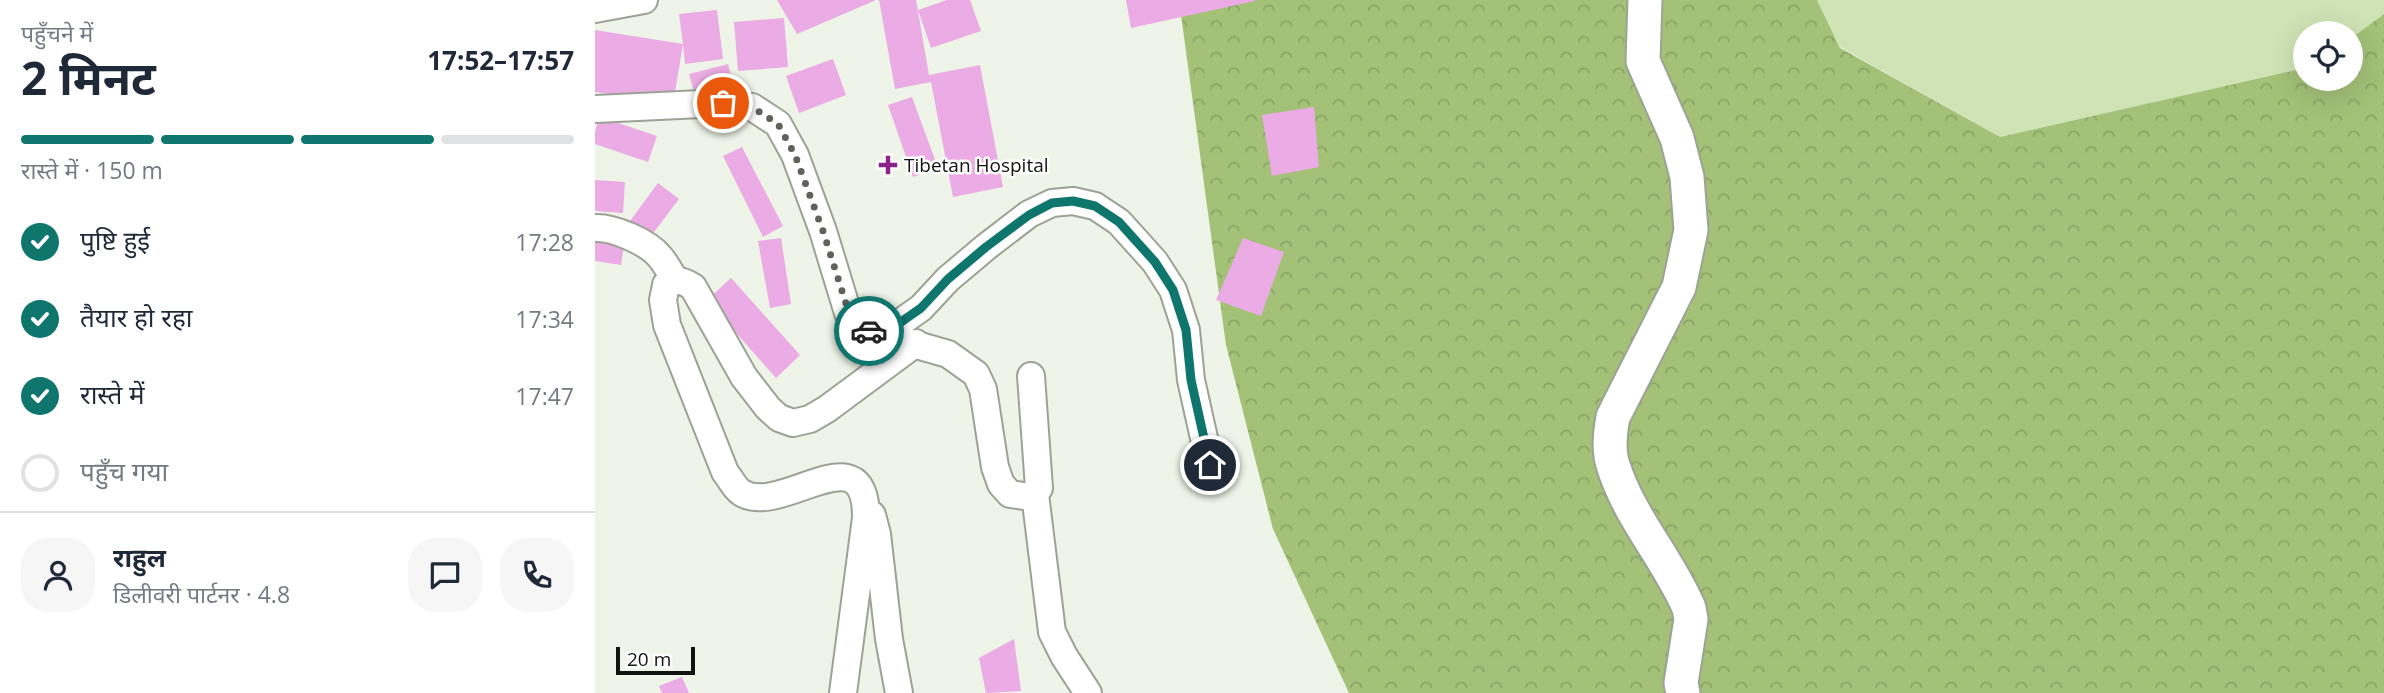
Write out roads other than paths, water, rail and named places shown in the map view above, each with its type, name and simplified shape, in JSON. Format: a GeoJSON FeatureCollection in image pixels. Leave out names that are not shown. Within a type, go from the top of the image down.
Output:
{"type":"FeatureCollection","features":[{"type":"Feature","properties":{"kind":"main road"},"geometry":{"type":"LineString","coordinates":[[1645,0],[1643,61],[1677,138],[1687,177],[1691,230],[1679,287],[1613,417],[1609,438],[1612,464],[1630,505],[1689,608],[1691,619],[1681,683],[1683,693]]}},
{"type":"Feature","properties":{"kind":"street"},"geometry":{"type":"LineString","coordinates":[[595,9],[645,0]]}},
{"type":"Feature","properties":{"kind":"street"},"geometry":{"type":"LineString","coordinates":[[595,109],[723,103],[752,107],[778,124],[795,155],[849,313],[861,329],[948,354],[976,374],[983,389],[995,467],[1001,484],[1010,494],[1022,497],[1031,497],[1039,488],[1031,376]]}},
{"type":"Feature","properties":{"kind":"street"},"geometry":{"type":"LineString","coordinates":[[881,336],[921,308],[948,279],[1029,215],[1052,203],[1073,201],[1095,206],[1119,222],[1155,262],[1173,290],[1186,330],[1191,380],[1210,465]]}},
{"type":"Feature","properties":{"kind":"street"},"geometry":{"type":"LineString","coordinates":[[595,228],[619,232],[659,254],[675,280]]}},
{"type":"Feature","properties":{"kind":"street"},"geometry":{"type":"LineString","coordinates":[[899,693],[889,639],[877,534],[866,498],[857,483],[847,477],[832,478],[775,496],[757,497],[741,492],[725,472],[667,326],[663,300],[666,285],[675,280],[684,281],[693,287],[744,377],[768,408],[779,418],[793,423],[810,419],[827,409],[916,344]]}},
{"type":"Feature","properties":{"kind":"street"},"geometry":{"type":"LineString","coordinates":[[1035,494],[1052,632],[1064,656],[1089,693]]}},
{"type":"Feature","properties":{"kind":"street"},"geometry":{"type":"LineString","coordinates":[[843,693],[866,518],[866,498]]}},
{"type":"Feature","properties":{"kind":"place","name":"Tibetan Hospital"},"geometry":{"type":"Point","coordinates":[888,165]}}]}
